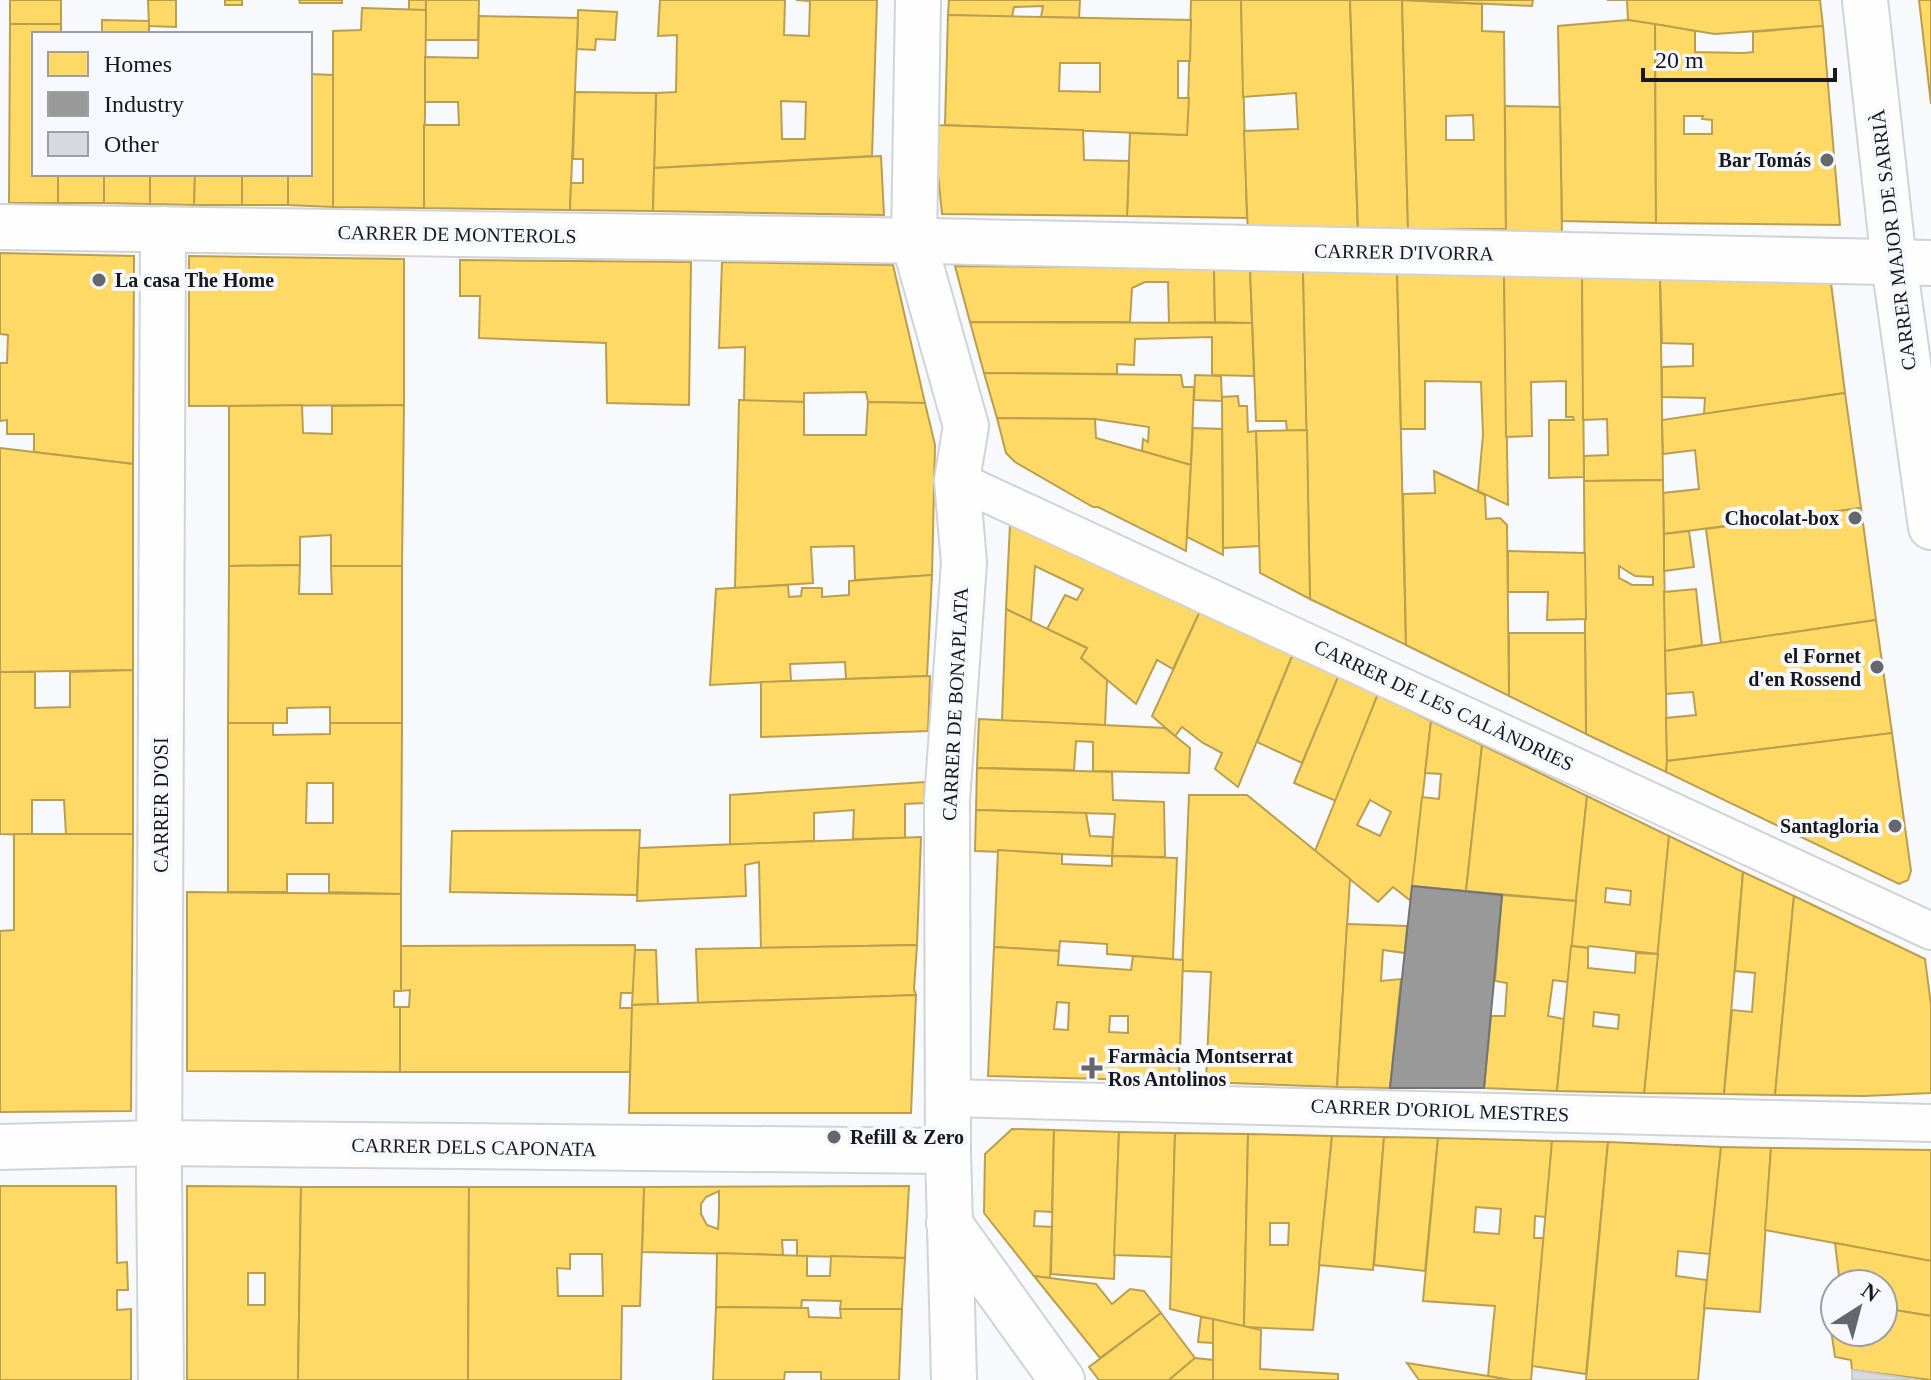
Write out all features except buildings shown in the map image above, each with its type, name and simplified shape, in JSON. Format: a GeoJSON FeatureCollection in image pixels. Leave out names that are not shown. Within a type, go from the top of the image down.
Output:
{"type":"FeatureCollection","features":[{"type":"Feature","properties":{"kind":"street","name":"CARRER DE BONAPLATA"},"geometry":{"type":"LineString","coordinates":[[918,0],[914,242],[966,426],[957,480],[964,563],[947,800],[948,1151],[954,1380]]}},
{"type":"Feature","properties":{"kind":"street","name":"CARRER MAJOR DE SARRIÀ"},"geometry":{"type":"LineString","coordinates":[[1865,0],[1913,263],[1931,527]]}},
{"type":"Feature","properties":{"kind":"street","name":"CARRER DE MONTEROLS"},"geometry":{"type":"LineString","coordinates":[[0,227],[914,242]]}},
{"type":"Feature","properties":{"kind":"street","name":"CARRER D'OSI"},"geometry":{"type":"LineString","coordinates":[[161,1380],[159,1143],[163,229]]}},
{"type":"Feature","properties":{"kind":"street","name":"CARRER D'IVORRA"},"geometry":{"type":"LineString","coordinates":[[914,242],[1913,263]]}},
{"type":"Feature","properties":{"kind":"street","name":"CARRER DE LES CALÀNDRIES"},"geometry":{"type":"LineString","coordinates":[[957,480],[1931,931]]}},
{"type":"Feature","properties":{"kind":"street","name":"CARRER D'ORIOL MESTRES"},"geometry":{"type":"LineString","coordinates":[[949,1098],[1931,1123]]}},
{"type":"Feature","properties":{"kind":"street","name":"CARRER DELS CAPONATA"},"geometry":{"type":"LineString","coordinates":[[0,1147],[159,1143],[948,1151]]}},
{"type":"Feature","properties":{"kind":"street"},"geometry":{"type":"LineString","coordinates":[[949,1223],[1062,1380]]}},
{"type":"Feature","properties":{"kind":"place","name":"Bar Tomás"},"geometry":{"type":"Point","coordinates":[1827,160]}},
{"type":"Feature","properties":{"kind":"place","name":"La casa The Home"},"geometry":{"type":"Point","coordinates":[99,280]}},
{"type":"Feature","properties":{"kind":"place","name":"Chocolat-box"},"geometry":{"type":"Point","coordinates":[1855,518]}},
{"type":"Feature","properties":{"kind":"place","name":"el Fornet d'en Rossend"},"geometry":{"type":"Point","coordinates":[1877,667]}},
{"type":"Feature","properties":{"kind":"place","name":"Santagloria"},"geometry":{"type":"Point","coordinates":[1895,826]}},
{"type":"Feature","properties":{"kind":"place","name":"Farmàcia Montserrat Ros Antolinos"},"geometry":{"type":"Point","coordinates":[1092,1068]}},
{"type":"Feature","properties":{"kind":"place","name":"Refill & Zero"},"geometry":{"type":"Point","coordinates":[834,1137]}}]}
